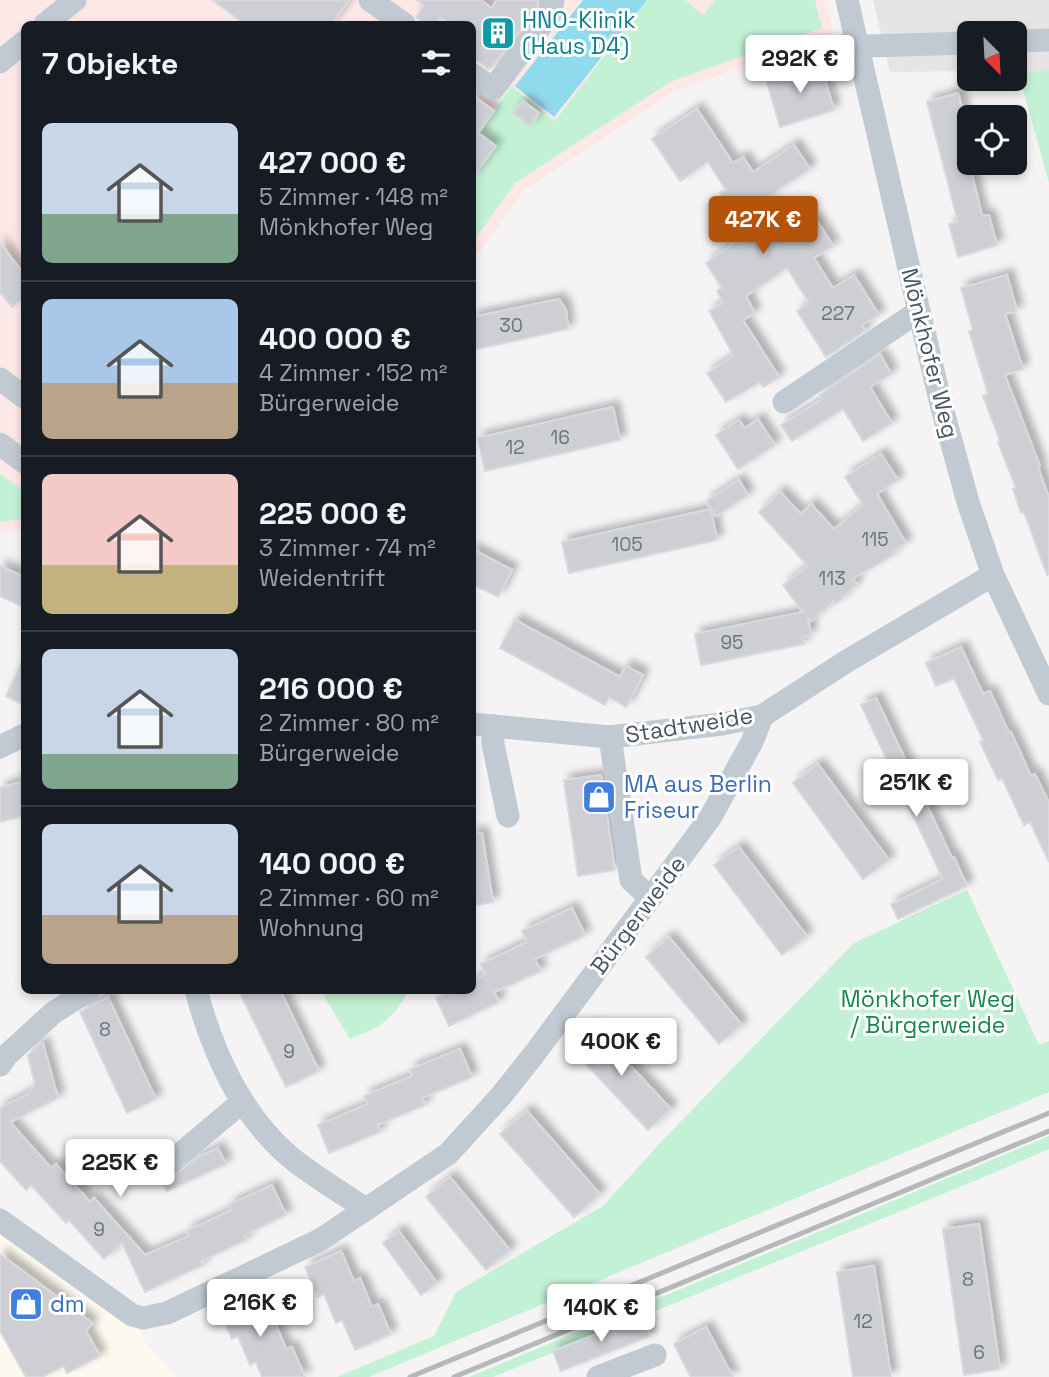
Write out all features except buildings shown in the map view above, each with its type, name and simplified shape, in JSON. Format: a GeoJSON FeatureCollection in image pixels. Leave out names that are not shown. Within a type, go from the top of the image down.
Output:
{"type":"FeatureCollection","features":[{"type":"Feature","properties":{"kind":"street"},"geometry":{"type":"LineString","coordinates":[[49,21],[75,0]]}},
{"type":"Feature","properties":{"kind":"street"},"geometry":{"type":"LineString","coordinates":[[370,0],[400,21]]}},
{"type":"Feature","properties":{"kind":"street"},"geometry":{"type":"LineString","coordinates":[[476,77],[493,89],[550,14],[553,0]]}},
{"type":"Feature","properties":{"kind":"street","name":"Mönkhofer Weg"},"geometry":{"type":"LineString","coordinates":[[846,0],[942,408],[968,502],[993,575],[1049,694]]}},
{"type":"Feature","properties":{"kind":"street"},"geometry":{"type":"LineString","coordinates":[[1027,41],[1049,40]]}},
{"type":"Feature","properties":{"kind":"street"},"geometry":{"type":"LineString","coordinates":[[858,48],[957,43]]}},
{"type":"Feature","properties":{"kind":"street"},"geometry":{"type":"LineString","coordinates":[[784,402],[919,311]]}},
{"type":"Feature","properties":{"kind":"street"},"geometry":{"type":"LineString","coordinates":[[0,379],[21,395]]}},
{"type":"Feature","properties":{"kind":"street"},"geometry":{"type":"LineString","coordinates":[[0,444],[21,460]]}},
{"type":"Feature","properties":{"kind":"street","name":"Stadtweide"},"geometry":{"type":"LineString","coordinates":[[483,725],[610,737],[722,724],[762,716],[993,575]]}},
{"type":"Feature","properties":{"kind":"street","name":"Bürgerweide"},"geometry":{"type":"LineString","coordinates":[[0,1220],[132,1315],[143,1318],[167,1313],[320,1240],[448,1154],[500,1097],[710,818],[752,742],[762,716]]}},
{"type":"Feature","properties":{"kind":"street"},"geometry":{"type":"LineString","coordinates":[[483,725],[494,744],[508,816]]}},
{"type":"Feature","properties":{"kind":"street"},"geometry":{"type":"LineString","coordinates":[[0,747],[21,736]]}},
{"type":"Feature","properties":{"kind":"street"},"geometry":{"type":"LineString","coordinates":[[610,737],[631,880],[650,898]]}},
{"type":"Feature","properties":{"kind":"street"},"geometry":{"type":"LineString","coordinates":[[0,1065],[6,1056],[53,1013],[83,994]]}},
{"type":"Feature","properties":{"kind":"street"},"geometry":{"type":"LineString","coordinates":[[196,994],[205,1026],[230,1081],[254,1120],[290,1157],[366,1209]]}},
{"type":"Feature","properties":{"kind":"street"},"geometry":{"type":"LineString","coordinates":[[173,1160],[242,1101]]}},
{"type":"Feature","properties":{"kind":"street"},"geometry":{"type":"LineString","coordinates":[[598,1377],[654,1354]]}},
{"type":"Feature","properties":{"kind":"shaded area"},"geometry":{"type":"Polygon","coordinates":[[[0,0],[826,0],[834,33],[675,91],[523,191],[476,257],[476,21],[21,21],[21,529],[0,533],[0,0]]]}},
{"type":"Feature","properties":{"kind":"shaded area"},"geometry":{"type":"Polygon","coordinates":[[[873,0],[1049,0],[1049,70],[1027,71],[1027,21],[957,21],[957,71],[890,72],[873,0]]]}},
{"type":"Feature","properties":{"kind":"shaded area"},"geometry":{"type":"Polygon","coordinates":[[[0,1220],[132,1315],[145,1342],[176,1377],[0,1377],[0,1220]]]}},
{"type":"Feature","properties":{"kind":"green space"},"geometry":{"type":"Polygon","coordinates":[[[647,0],[685,0],[703,15],[715,0],[815,0],[822,28],[670,82],[515,183],[476,238],[476,138],[511,86],[555,121],[647,0]]]}},
{"type":"Feature","properties":{"kind":"green space"},"geometry":{"type":"Polygon","coordinates":[[[1049,70],[1049,183],[1024,91],[1027,91],[1027,71],[1049,70]]]}},
{"type":"Feature","properties":{"kind":"green space"},"geometry":{"type":"Polygon","coordinates":[[[0,474],[21,489],[21,519],[0,522],[0,474]]]}},
{"type":"Feature","properties":{"kind":"green space","name":"Mönkhofer Weg / Bürgerweide"},"geometry":{"type":"Polygon","coordinates":[[[967,890],[1039,1045],[1049,1041],[1049,1092],[369,1377],[337,1377],[434,1336],[456,1292],[603,1206],[662,1141],[854,943],[967,890]]]}},
{"type":"Feature","properties":{"kind":"green space"},"geometry":{"type":"Polygon","coordinates":[[[324,994],[407,994],[395,1012],[378,1027],[350,1039],[324,994]]]}},
{"type":"Feature","properties":{"kind":"green space"},"geometry":{"type":"Polygon","coordinates":[[[1049,1136],[1049,1149],[972,1182],[493,1377],[469,1377],[1049,1136]]]}},
{"type":"Feature","properties":{"kind":"water"},"geometry":{"type":"Polygon","coordinates":[[[583,0],[647,0],[554,117],[515,86],[583,0]]]}},
{"type":"Feature","properties":{"kind":"railway"},"geometry":{"type":"LineString","coordinates":[[410,1377],[1049,1113]]}},
{"type":"Feature","properties":{"kind":"railway"},"geometry":{"type":"LineString","coordinates":[[454,1377],[1049,1131]]}},
{"type":"Feature","properties":{"kind":"place","name":"HNO-Klinik (Haus D4)"},"geometry":{"type":"Point","coordinates":[498,33]}},
{"type":"Feature","properties":{"kind":"place","name":"MA aus Berlin Friseur"},"geometry":{"type":"Point","coordinates":[599,797]}},
{"type":"Feature","properties":{"kind":"place","name":"dm"},"geometry":{"type":"Point","coordinates":[26,1304]}}]}
